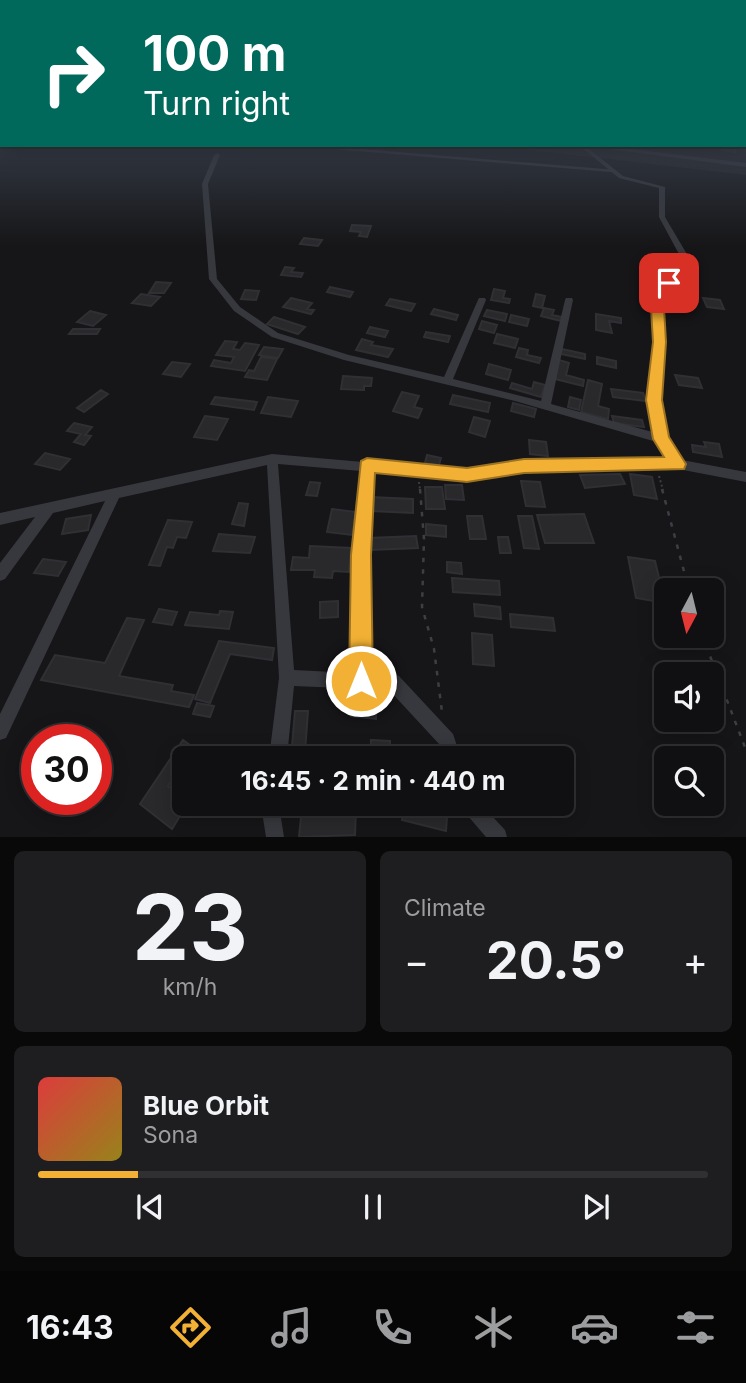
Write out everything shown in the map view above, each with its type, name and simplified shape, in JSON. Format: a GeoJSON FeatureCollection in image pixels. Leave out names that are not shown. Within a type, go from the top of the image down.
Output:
{"type":"FeatureCollection","features":[{"type":"Feature","properties":{"kind":"street"},"geometry":{"type":"LineString","coordinates":[[212,168],[205,184],[212,279],[237,309],[275,335],[347,358],[545,406],[661,439]]}},
{"type":"Feature","properties":{"kind":"street"},"geometry":{"type":"LineString","coordinates":[[610,168],[626,179],[662,187],[663,217],[684,256],[682,268],[660,295],[657,308],[660,342],[654,400],[661,439],[678,464]]}},
{"type":"Feature","properties":{"kind":"street"},"geometry":{"type":"LineString","coordinates":[[447,382],[482,300]]}},
{"type":"Feature","properties":{"kind":"street"},"geometry":{"type":"LineString","coordinates":[[545,406],[569,300]]}},
{"type":"Feature","properties":{"kind":"street"},"geometry":{"type":"LineString","coordinates":[[0,519],[272,459],[467,475],[524,466],[656,467],[678,464],[746,477]]}},
{"type":"Feature","properties":{"kind":"street"},"geometry":{"type":"LineString","coordinates":[[272,459],[287,678],[279,746]]}},
{"type":"Feature","properties":{"kind":"street"},"geometry":{"type":"LineString","coordinates":[[361,681],[361,555],[367,466]]}},
{"type":"Feature","properties":{"kind":"street"},"geometry":{"type":"LineString","coordinates":[[0,732],[116,493]]}},
{"type":"Feature","properties":{"kind":"street"},"geometry":{"type":"LineString","coordinates":[[0,574],[49,508]]}},
{"type":"Feature","properties":{"kind":"street"},"geometry":{"type":"LineString","coordinates":[[287,678],[393,682],[447,740],[449,746]]}},
{"type":"Feature","properties":{"kind":"street"},"geometry":{"type":"LineString","coordinates":[[274,816],[275,837]]}},
{"type":"Feature","properties":{"kind":"street"},"geometry":{"type":"LineString","coordinates":[[479,816],[498,837]]}},
{"type":"Feature","properties":{"kind":"lane"},"geometry":{"type":"LineString","coordinates":[[578,168],[614,171]]}},
{"type":"Feature","properties":{"kind":"path"},"geometry":{"type":"LineString","coordinates":[[656,467],[686,578]]}},
{"type":"Feature","properties":{"kind":"path"},"geometry":{"type":"LineString","coordinates":[[418,471],[424,539],[422,607],[434,649],[443,714]]}},
{"type":"Feature","properties":{"kind":"path"},"geometry":{"type":"LineString","coordinates":[[707,648],[746,750]]}},
{"type":"Feature","properties":{"kind":"shaded area"},"geometry":{"type":"Polygon","coordinates":[[[686,168],[746,168],[746,175],[686,168]]]}},
{"type":"Feature","properties":{"kind":"building"},"geometry":{"type":"Polygon","coordinates":[[[352,225],[371,226],[367,237],[359,236],[361,232],[350,231],[352,225]]]}},
{"type":"Feature","properties":{"kind":"building"},"geometry":{"type":"Polygon","coordinates":[[[304,238],[322,240],[318,246],[300,244],[304,238]]]}},
{"type":"Feature","properties":{"kind":"building"},"geometry":{"type":"Polygon","coordinates":[[[285,267],[294,268],[291,272],[303,273],[301,277],[281,275],[285,267]]]}},
{"type":"Feature","properties":{"kind":"building"},"geometry":{"type":"Polygon","coordinates":[[[156,282],[171,283],[164,293],[149,293],[156,282]]]}},
{"type":"Feature","properties":{"kind":"building"},"geometry":{"type":"Polygon","coordinates":[[[330,287],[353,292],[350,297],[327,292],[330,287]]]}},
{"type":"Feature","properties":{"kind":"building"},"geometry":{"type":"Polygon","coordinates":[[[494,289],[505,291],[503,298],[510,299],[509,303],[491,300],[494,289]]]}},
{"type":"Feature","properties":{"kind":"building"},"geometry":{"type":"Polygon","coordinates":[[[245,290],[259,291],[256,300],[241,299],[245,290]]]}},
{"type":"Feature","properties":{"kind":"building"},"geometry":{"type":"Polygon","coordinates":[[[141,294],[160,297],[151,306],[132,303],[141,294]]]}},
{"type":"Feature","properties":{"kind":"building"},"geometry":{"type":"Polygon","coordinates":[[[536,294],[545,296],[542,308],[533,306],[536,294]]]}},
{"type":"Feature","properties":{"kind":"building"},"geometry":{"type":"Polygon","coordinates":[[[291,298],[312,303],[307,309],[314,310],[311,314],[283,307],[291,298]]]}},
{"type":"Feature","properties":{"kind":"building"},"geometry":{"type":"Polygon","coordinates":[[[703,298],[720,300],[724,309],[707,307],[703,298]]]}},
{"type":"Feature","properties":{"kind":"building"},"geometry":{"type":"Polygon","coordinates":[[[390,299],[415,304],[411,311],[386,305],[390,299]]]}},
{"type":"Feature","properties":{"kind":"building"},"geometry":{"type":"Polygon","coordinates":[[[544,308],[554,310],[552,315],[562,317],[561,321],[541,316],[544,308]]]}},
{"type":"Feature","properties":{"kind":"building"},"geometry":{"type":"Polygon","coordinates":[[[434,309],[458,315],[456,320],[431,314],[434,309]]]}},
{"type":"Feature","properties":{"kind":"building"},"geometry":{"type":"Polygon","coordinates":[[[487,310],[507,314],[505,321],[484,316],[487,310]]]}},
{"type":"Feature","properties":{"kind":"building"},"geometry":{"type":"Polygon","coordinates":[[[90,311],[106,315],[93,326],[77,322],[90,311]]]}},
{"type":"Feature","properties":{"kind":"building"},"geometry":{"type":"Polygon","coordinates":[[[596,314],[621,318],[621,323],[609,321],[612,333],[596,330],[596,314]]]}},
{"type":"Feature","properties":{"kind":"building"},"geometry":{"type":"Polygon","coordinates":[[[511,315],[529,319],[527,326],[509,322],[511,315]]]}},
{"type":"Feature","properties":{"kind":"building"},"geometry":{"type":"Polygon","coordinates":[[[274,317],[305,327],[298,334],[267,324],[274,317]]]}},
{"type":"Feature","properties":{"kind":"building"},"geometry":{"type":"Polygon","coordinates":[[[482,321],[497,325],[494,333],[479,329],[482,321]]]}},
{"type":"Feature","properties":{"kind":"building"},"geometry":{"type":"Polygon","coordinates":[[[370,327],[388,331],[385,337],[367,333],[370,327]]]}},
{"type":"Feature","properties":{"kind":"building"},"geometry":{"type":"Polygon","coordinates":[[[73,329],[100,329],[97,334],[69,334],[73,329]]]}},
{"type":"Feature","properties":{"kind":"building"},"geometry":{"type":"Polygon","coordinates":[[[426,332],[450,336],[448,342],[424,337],[426,332]]]}},
{"type":"Feature","properties":{"kind":"building"},"geometry":{"type":"Polygon","coordinates":[[[497,334],[518,339],[515,348],[494,343],[497,334]]]}},
{"type":"Feature","properties":{"kind":"building"},"geometry":{"type":"Polygon","coordinates":[[[362,339],[373,342],[371,345],[393,349],[388,357],[356,350],[362,339]]]}},
{"type":"Feature","properties":{"kind":"building"},"geometry":{"type":"Polygon","coordinates":[[[225,341],[237,342],[233,349],[240,350],[245,343],[259,345],[245,371],[211,366],[214,360],[231,363],[234,357],[216,355],[225,341]]]}},
{"type":"Feature","properties":{"kind":"building"},"geometry":{"type":"Polygon","coordinates":[[[264,347],[283,349],[278,358],[259,355],[264,347]]]}},
{"type":"Feature","properties":{"kind":"building"},"geometry":{"type":"Polygon","coordinates":[[[519,348],[528,350],[527,355],[541,358],[539,363],[516,357],[519,348]]]}},
{"type":"Feature","properties":{"kind":"building"},"geometry":{"type":"Polygon","coordinates":[[[562,349],[585,354],[585,359],[561,354],[562,349]]]}},
{"type":"Feature","properties":{"kind":"building"},"geometry":{"type":"Polygon","coordinates":[[[261,357],[277,359],[267,380],[245,377],[249,370],[254,371],[261,357]]]}},
{"type":"Feature","properties":{"kind":"building"},"geometry":{"type":"Polygon","coordinates":[[[597,357],[616,361],[616,368],[597,364],[597,357]]]}},
{"type":"Feature","properties":{"kind":"building"},"geometry":{"type":"Polygon","coordinates":[[[559,360],[569,363],[566,375],[584,380],[583,386],[555,379],[559,360]]]}},
{"type":"Feature","properties":{"kind":"building"},"geometry":{"type":"Polygon","coordinates":[[[172,362],[190,364],[181,377],[163,374],[172,362]]]}},
{"type":"Feature","properties":{"kind":"building"},"geometry":{"type":"Polygon","coordinates":[[[489,364],[511,370],[508,380],[486,374],[489,364]]]}},
{"type":"Feature","properties":{"kind":"building"},"geometry":{"type":"Polygon","coordinates":[[[675,375],[698,378],[702,388],[679,385],[675,375]]]}},
{"type":"Feature","properties":{"kind":"building"},"geometry":{"type":"Polygon","coordinates":[[[343,376],[372,378],[371,386],[364,386],[364,390],[341,389],[343,376]]]}},
{"type":"Feature","properties":{"kind":"building"},"geometry":{"type":"Polygon","coordinates":[[[588,380],[602,384],[598,406],[609,409],[608,419],[581,412],[588,380]]]}},
{"type":"Feature","properties":{"kind":"building"},"geometry":{"type":"Polygon","coordinates":[[[534,382],[545,385],[541,397],[510,388],[512,383],[532,389],[534,382]]]}},
{"type":"Feature","properties":{"kind":"building"},"geometry":{"type":"Polygon","coordinates":[[[611,389],[643,393],[646,401],[613,397],[611,389]]]}},
{"type":"Feature","properties":{"kind":"building"},"geometry":{"type":"Polygon","coordinates":[[[101,390],[108,394],[84,412],[77,408],[101,390]]]}},
{"type":"Feature","properties":{"kind":"building"},"geometry":{"type":"Polygon","coordinates":[[[402,392],[419,396],[414,407],[422,409],[418,418],[393,411],[402,392]]]}},
{"type":"Feature","properties":{"kind":"building"},"geometry":{"type":"Polygon","coordinates":[[[453,395],[490,403],[488,412],[450,404],[453,395]]]}},
{"type":"Feature","properties":{"kind":"building"},"geometry":{"type":"Polygon","coordinates":[[[215,397],[257,402],[254,410],[211,404],[215,397]]]}},
{"type":"Feature","properties":{"kind":"building"},"geometry":{"type":"Polygon","coordinates":[[[268,397],[298,401],[291,417],[261,413],[268,397]]]}},
{"type":"Feature","properties":{"kind":"building"},"geometry":{"type":"Polygon","coordinates":[[[570,397],[581,400],[579,410],[568,407],[570,397]]]}},
{"type":"Feature","properties":{"kind":"building"},"geometry":{"type":"Polygon","coordinates":[[[513,403],[536,409],[534,417],[511,411],[513,403]]]}},
{"type":"Feature","properties":{"kind":"building"},"geometry":{"type":"Polygon","coordinates":[[[205,416],[228,419],[217,440],[194,437],[205,416]]]}},
{"type":"Feature","properties":{"kind":"building"},"geometry":{"type":"Polygon","coordinates":[[[612,416],[642,420],[644,427],[614,423],[612,416]]]}},
{"type":"Feature","properties":{"kind":"building"},"geometry":{"type":"Polygon","coordinates":[[[474,417],[490,421],[485,437],[469,432],[474,417]]]}},
{"type":"Feature","properties":{"kind":"building"},"geometry":{"type":"Polygon","coordinates":[[[74,423],[92,427],[85,435],[91,436],[84,445],[74,442],[81,434],[67,431],[74,423]]]}},
{"type":"Feature","properties":{"kind":"building"},"geometry":{"type":"Polygon","coordinates":[[[529,440],[546,442],[548,456],[530,454],[529,440]]]}},
{"type":"Feature","properties":{"kind":"building"},"geometry":{"type":"Polygon","coordinates":[[[704,442],[719,444],[722,457],[693,452],[692,445],[706,447],[704,442]]]}},
{"type":"Feature","properties":{"kind":"building"},"geometry":{"type":"Polygon","coordinates":[[[45,453],[70,459],[60,470],[35,464],[45,453]]]}},
{"type":"Feature","properties":{"kind":"building"},"geometry":{"type":"Polygon","coordinates":[[[427,455],[441,458],[439,465],[425,463],[427,455]]]}},
{"type":"Feature","properties":{"kind":"building"},"geometry":{"type":"Polygon","coordinates":[[[620,474],[625,484],[585,488],[580,475],[620,474]]]}},
{"type":"Feature","properties":{"kind":"building"},"geometry":{"type":"Polygon","coordinates":[[[630,474],[652,477],[657,499],[634,495],[630,474]]]}},
{"type":"Feature","properties":{"kind":"building"},"geometry":{"type":"Polygon","coordinates":[[[521,481],[540,482],[545,507],[526,506],[521,481]]]}},
{"type":"Feature","properties":{"kind":"building"},"geometry":{"type":"Polygon","coordinates":[[[310,482],[320,483],[317,496],[306,495],[310,482]]]}},
{"type":"Feature","properties":{"kind":"building"},"geometry":{"type":"Polygon","coordinates":[[[445,485],[462,485],[464,500],[446,499],[445,485]]]}},
{"type":"Feature","properties":{"kind":"building"},"geometry":{"type":"Polygon","coordinates":[[[425,487],[442,487],[445,509],[426,509],[425,487]]]}},
{"type":"Feature","properties":{"kind":"building"},"geometry":{"type":"Polygon","coordinates":[[[371,497],[413,499],[413,513],[371,511],[371,497]]]}},
{"type":"Feature","properties":{"kind":"building"},"geometry":{"type":"Polygon","coordinates":[[[239,503],[248,504],[244,526],[232,524],[239,503]]]}},
{"type":"Feature","properties":{"kind":"building"},"geometry":{"type":"Polygon","coordinates":[[[332,509],[356,512],[352,535],[327,532],[332,509]]]}},
{"type":"Feature","properties":{"kind":"building"},"geometry":{"type":"Polygon","coordinates":[[[584,514],[594,543],[545,543],[537,515],[584,514]]]}},
{"type":"Feature","properties":{"kind":"building"},"geometry":{"type":"Polygon","coordinates":[[[91,515],[88,530],[62,534],[66,519],[91,515]]]}},
{"type":"Feature","properties":{"kind":"building"},"geometry":{"type":"Polygon","coordinates":[[[467,516],[482,516],[486,539],[470,539],[467,516]]]}},
{"type":"Feature","properties":{"kind":"building"},"geometry":{"type":"Polygon","coordinates":[[[518,516],[532,516],[539,549],[524,548],[518,516]]]}},
{"type":"Feature","properties":{"kind":"building"},"geometry":{"type":"Polygon","coordinates":[[[168,520],[192,522],[186,538],[177,537],[173,548],[167,547],[160,566],[149,565],[168,520]]]}},
{"type":"Feature","properties":{"kind":"building"},"geometry":{"type":"Polygon","coordinates":[[[426,524],[446,526],[446,537],[426,535],[426,524]]]}},
{"type":"Feature","properties":{"kind":"building"},"geometry":{"type":"Polygon","coordinates":[[[219,534],[255,537],[250,553],[213,551],[219,534]]]}},
{"type":"Feature","properties":{"kind":"building"},"geometry":{"type":"Polygon","coordinates":[[[416,536],[418,548],[370,550],[369,538],[416,536]]]}},
{"type":"Feature","properties":{"kind":"building"},"geometry":{"type":"Polygon","coordinates":[[[498,537],[508,537],[511,553],[500,553],[498,537]]]}},
{"type":"Feature","properties":{"kind":"building"},"geometry":{"type":"Polygon","coordinates":[[[310,546],[351,548],[349,572],[333,571],[332,578],[314,577],[315,570],[291,570],[293,557],[309,558],[310,546]]]}},
{"type":"Feature","properties":{"kind":"building"},"geometry":{"type":"Polygon","coordinates":[[[628,557],[655,561],[659,578],[654,578],[654,601],[636,598],[628,557]]]}},
{"type":"Feature","properties":{"kind":"building"},"geometry":{"type":"Polygon","coordinates":[[[43,559],[66,562],[58,576],[34,573],[43,559]]]}},
{"type":"Feature","properties":{"kind":"building"},"geometry":{"type":"Polygon","coordinates":[[[447,562],[461,563],[462,574],[447,572],[447,562]]]}},
{"type":"Feature","properties":{"kind":"building"},"geometry":{"type":"Polygon","coordinates":[[[452,578],[499,581],[500,595],[453,592],[452,578]]]}},
{"type":"Feature","properties":{"kind":"building"},"geometry":{"type":"Polygon","coordinates":[[[338,601],[338,617],[320,618],[320,602],[338,601]]]}},
{"type":"Feature","properties":{"kind":"building"},"geometry":{"type":"Polygon","coordinates":[[[474,604],[500,607],[501,619],[475,616],[474,604]]]}},
{"type":"Feature","properties":{"kind":"building"},"geometry":{"type":"Polygon","coordinates":[[[159,609],[177,612],[172,625],[153,622],[159,609]]]}},
{"type":"Feature","properties":{"kind":"building"},"geometry":{"type":"Polygon","coordinates":[[[220,611],[233,612],[229,629],[185,625],[190,612],[219,615],[220,611]]]}},
{"type":"Feature","properties":{"kind":"building"},"geometry":{"type":"Polygon","coordinates":[[[510,614],[553,618],[555,631],[511,627],[510,614]]]}},
{"type":"Feature","properties":{"kind":"building"},"geometry":{"type":"Polygon","coordinates":[[[127,618],[144,620],[119,676],[173,685],[171,691],[194,695],[189,707],[41,680],[55,655],[105,663],[127,618]]]}},
{"type":"Feature","properties":{"kind":"building"},"geometry":{"type":"Polygon","coordinates":[[[472,633],[492,635],[494,666],[473,664],[472,633]]]}},
{"type":"Feature","properties":{"kind":"building"},"geometry":{"type":"Polygon","coordinates":[[[219,641],[274,648],[272,660],[230,654],[210,703],[195,699],[219,641]]]}},
{"type":"Feature","properties":{"kind":"building"},"geometry":{"type":"Polygon","coordinates":[[[353,694],[377,696],[376,719],[351,716],[353,694]]]}},
{"type":"Feature","properties":{"kind":"building"},"geometry":{"type":"Polygon","coordinates":[[[197,703],[214,706],[210,717],[193,714],[197,703]]]}},
{"type":"Feature","properties":{"kind":"building"},"geometry":{"type":"Polygon","coordinates":[[[295,711],[308,711],[305,746],[292,746],[295,711]]]}},
{"type":"Feature","properties":{"kind":"building"},"geometry":{"type":"Polygon","coordinates":[[[183,740],[192,746],[179,746],[183,740]]]}},
{"type":"Feature","properties":{"kind":"building"},"geometry":{"type":"Polygon","coordinates":[[[371,740],[390,741],[390,746],[371,746],[371,740]]]}},
{"type":"Feature","properties":{"kind":"building"},"geometry":{"type":"Polygon","coordinates":[[[172,756],[172,780],[168,786],[172,789],[172,816],[180,816],[172,829],[140,804],[172,756]]]}},
{"type":"Feature","properties":{"kind":"building"},"geometry":{"type":"Polygon","coordinates":[[[301,816],[356,816],[355,835],[299,837],[301,816]]]}},
{"type":"Feature","properties":{"kind":"building"},"geometry":{"type":"Polygon","coordinates":[[[402,816],[447,816],[446,831],[402,820],[402,816]]]}},
{"type":"Feature","properties":{"kind":"route"},"geometry":{"type":"LineString","coordinates":[[361,681],[361,555],[367,466],[467,475],[524,466],[656,467],[678,464],[661,439],[654,400],[660,342],[657,308],[660,295],[669,283]]}}]}
